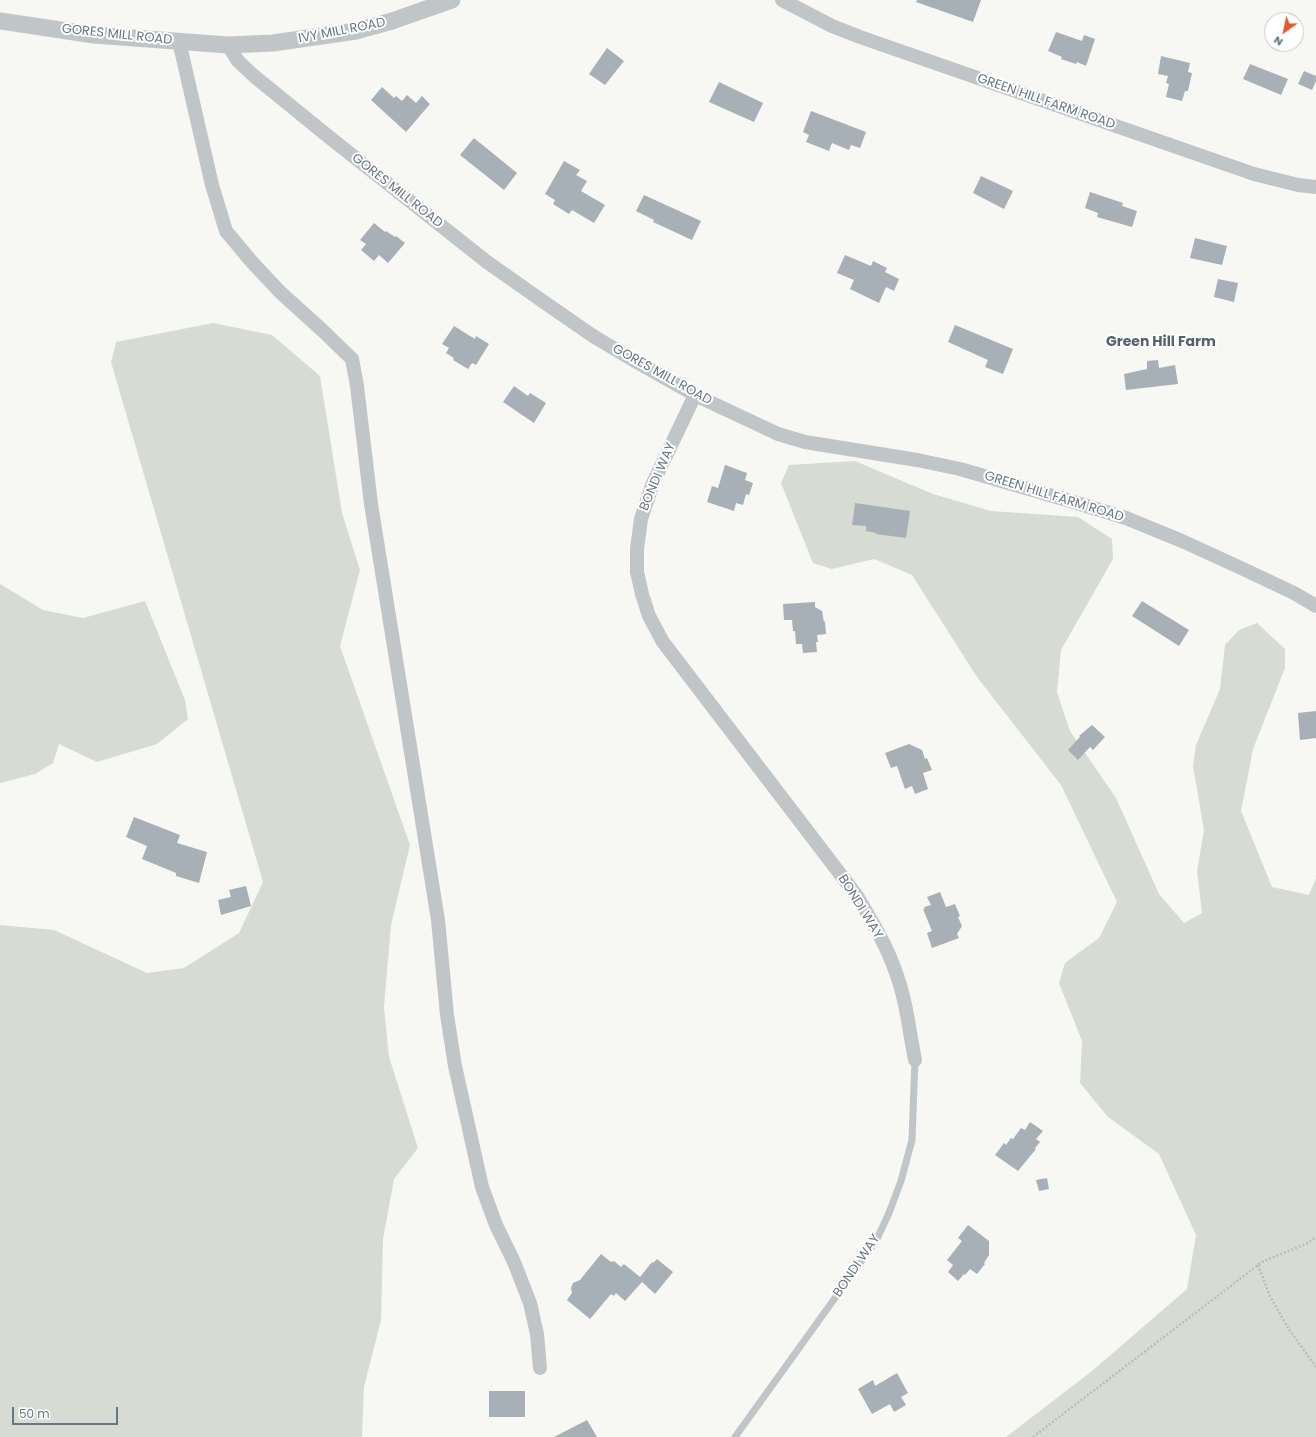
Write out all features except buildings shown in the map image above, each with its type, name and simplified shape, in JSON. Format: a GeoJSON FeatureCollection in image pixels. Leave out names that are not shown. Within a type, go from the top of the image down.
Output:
{"type":"FeatureCollection","features":[{"type":"Feature","properties":{"kind":"street","name":"IVY MILL ROAD"},"geometry":{"type":"LineString","coordinates":[[228,45],[273,43],[356,30],[392,21],[452,0]]}},
{"type":"Feature","properties":{"kind":"street","name":"GREEN HILL FARM ROAD"},"geometry":{"type":"LineString","coordinates":[[782,0],[832,26],[875,43],[1254,174],[1298,185],[1316,187]]}},
{"type":"Feature","properties":{"kind":"street","name":"GORES MILL ROAD"},"geometry":{"type":"LineString","coordinates":[[0,21],[94,34],[228,45],[238,61],[254,76],[488,262],[541,300],[593,336],[634,361],[695,395],[778,434]]}},
{"type":"Feature","properties":{"kind":"street"},"geometry":{"type":"LineString","coordinates":[[179,41],[212,185],[226,231],[251,262],[280,292],[352,359],[357,386],[372,512],[438,920],[447,1015],[455,1066],[482,1187],[496,1225],[514,1262],[530,1303],[537,1334],[540,1368]]}},
{"type":"Feature","properties":{"kind":"street","name":"BONDI WAY"},"geometry":{"type":"LineString","coordinates":[[695,395],[653,482],[641,519],[637,549],[637,572],[649,616],[663,642],[857,896],[872,921],[896,970],[915,1060]]}},
{"type":"Feature","properties":{"kind":"street","name":"GREEN HILL FARM ROAD"},"geometry":{"type":"LineString","coordinates":[[778,434],[805,442],[917,460],[960,469],[1126,518],[1182,541],[1294,593],[1316,606]]}},
{"type":"Feature","properties":{"kind":"lane","name":"BONDI WAY"},"geometry":{"type":"LineString","coordinates":[[735,1437],[876,1241],[889,1213],[901,1181],[912,1140],[915,1060]]}},
{"type":"Feature","properties":{"kind":"path"},"geometry":{"type":"LineString","coordinates":[[1033,1437],[1262,1262],[1308,1243],[1316,1237]]}},
{"type":"Feature","properties":{"kind":"path"},"geometry":{"type":"LineString","coordinates":[[1258,1265],[1270,1296],[1288,1328],[1316,1367]]}},
{"type":"Feature","properties":{"kind":"shaded area"},"geometry":{"type":"Polygon","coordinates":[[[213,323],[272,335],[320,376],[342,513],[360,570],[340,646],[410,845],[391,925],[384,1007],[389,1057],[418,1148],[394,1179],[383,1239],[381,1320],[364,1387],[362,1437],[0,1437],[0,925],[54,930],[147,973],[184,968],[239,933],[263,882],[111,362],[116,342],[213,323]]]}},
{"type":"Feature","properties":{"kind":"shaded area"},"geometry":{"type":"Polygon","coordinates":[[[855,461],[933,494],[991,511],[1078,517],[1112,539],[1113,559],[1061,650],[1057,692],[1070,731],[1116,798],[1159,894],[1184,923],[1202,913],[1197,871],[1204,830],[1193,766],[1196,745],[1220,689],[1225,645],[1239,630],[1257,623],[1285,649],[1285,668],[1253,749],[1241,811],[1272,887],[1309,895],[1316,878],[1316,1437],[1006,1437],[1092,1371],[1187,1289],[1196,1235],[1159,1154],[1108,1117],[1080,1083],[1082,1041],[1059,983],[1065,963],[1099,938],[1117,902],[1061,785],[977,677],[912,575],[874,559],[832,569],[813,563],[781,483],[789,465],[855,461]]]}},
{"type":"Feature","properties":{"kind":"shaded area"},"geometry":{"type":"Polygon","coordinates":[[[0,584],[43,610],[83,618],[145,601],[185,700],[188,719],[157,744],[97,762],[59,744],[53,763],[35,774],[0,783],[0,584]]]}},
{"type":"Feature","properties":{"kind":"district","name":"Green Hill Farm"},"geometry":{"type":"Point","coordinates":[1161,342]}}]}
